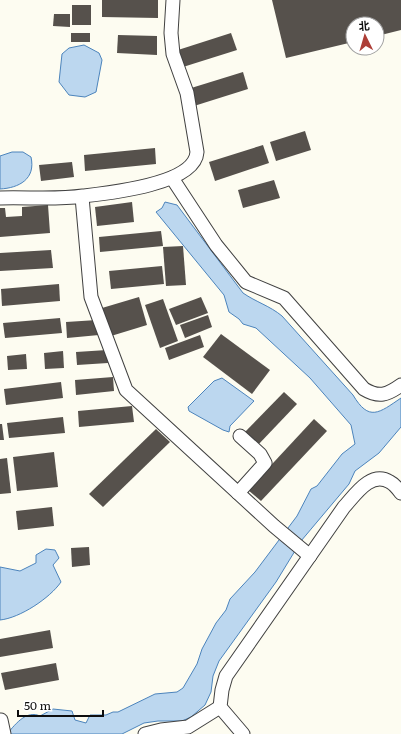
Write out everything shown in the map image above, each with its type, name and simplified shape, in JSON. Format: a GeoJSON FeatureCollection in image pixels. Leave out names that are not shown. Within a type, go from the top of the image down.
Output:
{"type":"FeatureCollection","features":[{"type":"Feature","properties":{"kind":"street"},"geometry":{"type":"LineString","coordinates":[[0,198],[82,197],[135,188],[172,178],[190,167],[196,159],[197,152],[187,93],[173,54],[171,33],[173,0]]}},
{"type":"Feature","properties":{"kind":"street"},"geometry":{"type":"LineString","coordinates":[[172,178],[216,244],[246,282],[284,298],[364,389],[373,394],[383,395],[401,385]]}},
{"type":"Feature","properties":{"kind":"street"},"geometry":{"type":"LineString","coordinates":[[82,197],[91,297],[126,390],[274,526],[306,552]]}},
{"type":"Feature","properties":{"kind":"street"},"geometry":{"type":"LineString","coordinates":[[238,493],[265,462],[260,454],[240,436]]}},
{"type":"Feature","properties":{"kind":"street"},"geometry":{"type":"LineString","coordinates":[[243,734],[220,707],[222,690],[226,676],[306,552],[344,507],[374,479],[381,479],[390,482],[401,493]]}},
{"type":"Feature","properties":{"kind":"street"},"geometry":{"type":"LineString","coordinates":[[145,734],[188,726],[220,707]]}},
{"type":"Feature","properties":{"kind":"street"},"geometry":{"type":"LineString","coordinates":[[1,720],[4,734]]}},
{"type":"Feature","properties":{"kind":"water"},"geometry":{"type":"Polygon","coordinates":[[[84,45],[99,53],[102,60],[96,92],[85,97],[69,95],[59,82],[62,54],[69,48],[84,45]]]}},
{"type":"Feature","properties":{"kind":"water"},"geometry":{"type":"Polygon","coordinates":[[[12,152],[23,152],[31,157],[31,171],[24,181],[14,187],[0,189],[0,156],[12,152]]]}},
{"type":"Feature","properties":{"kind":"water"},"geometry":{"type":"Polygon","coordinates":[[[165,202],[177,205],[243,293],[273,309],[282,316],[364,409],[369,412],[380,411],[401,398],[401,427],[379,453],[355,471],[349,484],[301,541],[276,582],[219,661],[213,676],[211,692],[205,705],[191,717],[182,721],[158,721],[144,723],[122,734],[4,734],[8,733],[22,718],[31,715],[40,716],[53,709],[72,711],[75,720],[86,723],[90,715],[106,715],[113,712],[118,712],[155,694],[177,692],[183,688],[197,664],[202,649],[216,623],[226,610],[230,599],[255,572],[297,516],[311,489],[317,486],[342,454],[355,444],[351,425],[310,378],[256,328],[243,324],[229,312],[224,295],[156,212],[162,208],[165,202]]]}},
{"type":"Feature","properties":{"kind":"water"},"geometry":{"type":"Polygon","coordinates":[[[222,378],[254,401],[230,426],[229,432],[189,411],[188,407],[214,381],[222,378]]]}},
{"type":"Feature","properties":{"kind":"water"},"geometry":{"type":"Polygon","coordinates":[[[46,549],[55,550],[59,558],[53,565],[61,582],[50,594],[34,606],[16,615],[0,620],[0,567],[20,571],[36,563],[36,555],[46,549]]]}},
{"type":"Feature","properties":{"kind":"building"},"geometry":{"type":"Polygon","coordinates":[[[102,0],[158,0],[158,18],[102,17],[102,0]]]}},
{"type":"Feature","properties":{"kind":"building"},"geometry":{"type":"Polygon","coordinates":[[[272,0],[401,0],[401,30],[385,34],[385,16],[345,16],[345,44],[286,58],[272,0]]]}},
{"type":"Feature","properties":{"kind":"building"},"geometry":{"type":"Polygon","coordinates":[[[72,5],[91,5],[91,25],[72,25],[72,5]]]}},
{"type":"Feature","properties":{"kind":"building"},"geometry":{"type":"Polygon","coordinates":[[[54,14],[70,14],[70,27],[53,26],[54,14]]]}},
{"type":"Feature","properties":{"kind":"building"},"geometry":{"type":"Polygon","coordinates":[[[71,33],[90,33],[90,42],[71,42],[71,33]]]}},
{"type":"Feature","properties":{"kind":"building"},"geometry":{"type":"Polygon","coordinates":[[[231,33],[237,50],[183,67],[178,50],[231,33]]]}},
{"type":"Feature","properties":{"kind":"building"},"geometry":{"type":"Polygon","coordinates":[[[118,35],[157,36],[157,55],[117,53],[118,35]]]}},
{"type":"Feature","properties":{"kind":"building"},"geometry":{"type":"Polygon","coordinates":[[[243,72],[248,89],[194,106],[188,89],[243,72]]]}},
{"type":"Feature","properties":{"kind":"building"},"geometry":{"type":"Polygon","coordinates":[[[305,131],[311,150],[276,161],[270,142],[305,131]]]}},
{"type":"Feature","properties":{"kind":"building"},"geometry":{"type":"Polygon","coordinates":[[[263,145],[269,163],[215,181],[209,162],[263,145]]]}},
{"type":"Feature","properties":{"kind":"building"},"geometry":{"type":"Polygon","coordinates":[[[155,148],[156,164],[85,171],[84,155],[155,148]]]}},
{"type":"Feature","properties":{"kind":"building"},"geometry":{"type":"Polygon","coordinates":[[[72,162],[74,177],[41,181],[39,165],[72,162]]]}},
{"type":"Feature","properties":{"kind":"building"},"geometry":{"type":"Polygon","coordinates":[[[274,180],[280,198],[243,208],[238,190],[274,180]]]}},
{"type":"Feature","properties":{"kind":"building"},"geometry":{"type":"Polygon","coordinates":[[[132,202],[134,222],[97,226],[95,207],[132,202]]]}},
{"type":"Feature","properties":{"kind":"building"},"geometry":{"type":"Polygon","coordinates":[[[48,205],[50,233],[0,237],[0,208],[5,208],[6,217],[22,216],[22,207],[48,205]]]}},
{"type":"Feature","properties":{"kind":"building"},"geometry":{"type":"Polygon","coordinates":[[[161,231],[163,246],[100,252],[99,237],[161,231]]]}},
{"type":"Feature","properties":{"kind":"building"},"geometry":{"type":"Polygon","coordinates":[[[183,246],[186,285],[166,286],[163,247],[183,246]]]}},
{"type":"Feature","properties":{"kind":"building"},"geometry":{"type":"Polygon","coordinates":[[[51,250],[53,268],[0,271],[0,253],[51,250]]]}},
{"type":"Feature","properties":{"kind":"building"},"geometry":{"type":"Polygon","coordinates":[[[162,266],[164,284],[111,289],[109,271],[162,266]]]}},
{"type":"Feature","properties":{"kind":"building"},"geometry":{"type":"Polygon","coordinates":[[[59,284],[60,301],[2,306],[1,289],[59,284]]]}},
{"type":"Feature","properties":{"kind":"building"},"geometry":{"type":"Polygon","coordinates":[[[139,297],[147,325],[111,336],[102,308],[139,297]]]}},
{"type":"Feature","properties":{"kind":"building"},"geometry":{"type":"Polygon","coordinates":[[[201,297],[208,313],[176,325],[169,309],[201,297]]]}},
{"type":"Feature","properties":{"kind":"building"},"geometry":{"type":"Polygon","coordinates":[[[163,299],[178,341],[160,348],[145,305],[163,299]]]}},
{"type":"Feature","properties":{"kind":"building"},"geometry":{"type":"Polygon","coordinates":[[[208,315],[212,327],[185,338],[180,325],[208,315]]]}},
{"type":"Feature","properties":{"kind":"building"},"geometry":{"type":"Polygon","coordinates":[[[60,318],[62,333],[5,338],[3,323],[60,318]]]}},
{"type":"Feature","properties":{"kind":"building"},"geometry":{"type":"Polygon","coordinates":[[[97,320],[99,335],[67,338],[66,322],[97,320]]]}},
{"type":"Feature","properties":{"kind":"building"},"geometry":{"type":"Polygon","coordinates":[[[221,334],[270,370],[252,394],[203,357],[221,334]]]}},
{"type":"Feature","properties":{"kind":"building"},"geometry":{"type":"Polygon","coordinates":[[[200,335],[204,347],[169,360],[165,348],[200,335]]]}},
{"type":"Feature","properties":{"kind":"building"},"geometry":{"type":"Polygon","coordinates":[[[107,350],[108,363],[77,365],[76,352],[107,350]]]}},
{"type":"Feature","properties":{"kind":"building"},"geometry":{"type":"Polygon","coordinates":[[[63,351],[64,368],[45,369],[44,353],[63,351]]]}},
{"type":"Feature","properties":{"kind":"building"},"geometry":{"type":"Polygon","coordinates":[[[26,354],[27,369],[8,370],[7,356],[26,354]]]}},
{"type":"Feature","properties":{"kind":"building"},"geometry":{"type":"Polygon","coordinates":[[[113,377],[114,391],[76,395],[75,380],[113,377]]]}},
{"type":"Feature","properties":{"kind":"building"},"geometry":{"type":"Polygon","coordinates":[[[61,382],[63,398],[6,405],[4,389],[61,382]]]}},
{"type":"Feature","properties":{"kind":"building"},"geometry":{"type":"Polygon","coordinates":[[[284,392],[297,404],[257,446],[244,433],[284,392]]]}},
{"type":"Feature","properties":{"kind":"building"},"geometry":{"type":"Polygon","coordinates":[[[132,406],[134,422],[79,427],[78,411],[132,406]]]}},
{"type":"Feature","properties":{"kind":"building"},"geometry":{"type":"Polygon","coordinates":[[[63,417],[65,433],[9,438],[7,423],[63,417]]]}},
{"type":"Feature","properties":{"kind":"building"},"geometry":{"type":"Polygon","coordinates":[[[314,419],[327,431],[261,501],[248,490],[314,419]]]}},
{"type":"Feature","properties":{"kind":"building"},"geometry":{"type":"Polygon","coordinates":[[[0,424],[2,424],[4,440],[0,440],[0,424]]]}},
{"type":"Feature","properties":{"kind":"building"},"geometry":{"type":"Polygon","coordinates":[[[156,429],[170,442],[103,507],[89,494],[156,429]]]}},
{"type":"Feature","properties":{"kind":"building"},"geometry":{"type":"Polygon","coordinates":[[[54,452],[58,487],[17,491],[13,457],[54,452]]]}},
{"type":"Feature","properties":{"kind":"building"},"geometry":{"type":"Polygon","coordinates":[[[7,458],[11,493],[0,494],[0,459],[7,458]]]}},
{"type":"Feature","properties":{"kind":"building"},"geometry":{"type":"Polygon","coordinates":[[[52,507],[54,526],[18,530],[16,511],[52,507]]]}},
{"type":"Feature","properties":{"kind":"building"},"geometry":{"type":"Polygon","coordinates":[[[89,547],[90,565],[72,567],[71,548],[89,547]]]}},
{"type":"Feature","properties":{"kind":"building"},"geometry":{"type":"Polygon","coordinates":[[[50,630],[53,648],[0,657],[0,639],[50,630]]]}},
{"type":"Feature","properties":{"kind":"building"},"geometry":{"type":"Polygon","coordinates":[[[56,663],[59,680],[5,690],[1,673],[56,663]]]}}]}
